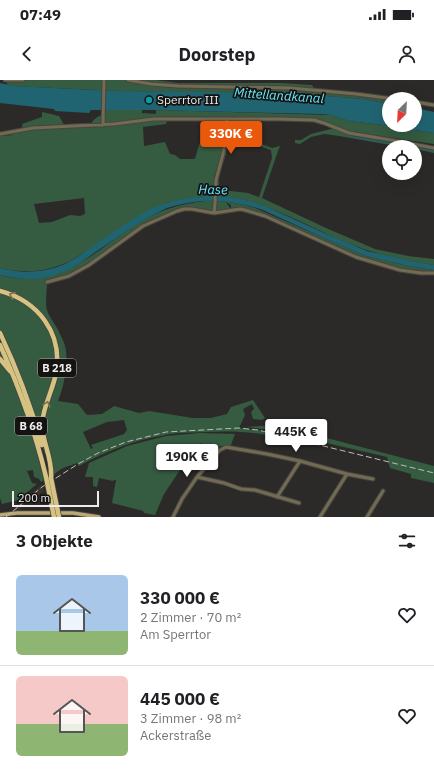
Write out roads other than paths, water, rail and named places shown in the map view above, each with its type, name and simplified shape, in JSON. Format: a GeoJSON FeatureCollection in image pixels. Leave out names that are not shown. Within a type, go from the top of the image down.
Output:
{"type":"FeatureCollection","features":[{"type":"Feature","properties":{"kind":"highway","name":"B 218"},"geometry":{"type":"LineString","coordinates":[[0,291],[24,301],[39,312],[55,341],[57,357],[56,372],[42,422],[44,440],[51,470],[48,477]]}},
{"type":"Feature","properties":{"kind":"highway","name":"B 68"},"geometry":{"type":"LineString","coordinates":[[0,333],[29,403],[51,470]]}},
{"type":"Feature","properties":{"kind":"highway","name":"B 68"},"geometry":{"type":"LineString","coordinates":[[0,345],[25,404],[59,517]]}},
{"type":"Feature","properties":{"kind":"highway"},"geometry":{"type":"LineString","coordinates":[[0,359],[14,376]]}},
{"type":"Feature","properties":{"kind":"highway","name":"B 68"},"geometry":{"type":"LineString","coordinates":[[48,477],[54,517]]}},
{"type":"Feature","properties":{"kind":"main road"},"geometry":{"type":"LineString","coordinates":[[0,515],[73,513],[99,517]]}},
{"type":"Feature","properties":{"kind":"street"},"geometry":{"type":"LineString","coordinates":[[7,80],[23,80]]}},
{"type":"Feature","properties":{"kind":"street"},"geometry":{"type":"LineString","coordinates":[[128,80],[151,84],[178,86],[290,88],[382,97]]}},
{"type":"Feature","properties":{"kind":"street"},"geometry":{"type":"LineString","coordinates":[[103,125],[104,82]]}},
{"type":"Feature","properties":{"kind":"street"},"geometry":{"type":"LineString","coordinates":[[422,103],[434,105]]}},
{"type":"Feature","properties":{"kind":"street"},"geometry":{"type":"LineString","coordinates":[[0,134],[33,128],[103,125],[166,119],[314,120],[349,133],[434,148]]}},
{"type":"Feature","properties":{"kind":"street"},"geometry":{"type":"LineString","coordinates":[[214,213],[216,180],[223,154],[227,119]]}},
{"type":"Feature","properties":{"kind":"street"},"geometry":{"type":"LineString","coordinates":[[47,282],[69,276],[89,265],[143,226],[184,209],[214,213],[245,210],[265,216],[356,257],[400,270],[434,273]]}},
{"type":"Feature","properties":{"kind":"street"},"geometry":{"type":"LineString","coordinates":[[173,517],[182,499],[197,477],[220,450],[226,447],[300,461],[347,474],[373,479]]}},
{"type":"Feature","properties":{"kind":"street"},"geometry":{"type":"LineString","coordinates":[[277,497],[300,461]]}},
{"type":"Feature","properties":{"kind":"street"},"geometry":{"type":"LineString","coordinates":[[320,517],[347,474]]}},
{"type":"Feature","properties":{"kind":"street"},"geometry":{"type":"LineString","coordinates":[[197,477],[224,482],[241,489],[255,490],[299,503]]}},
{"type":"Feature","properties":{"kind":"street"},"geometry":{"type":"LineString","coordinates":[[367,517],[383,491]]}},
{"type":"Feature","properties":{"kind":"water","name":"Mittellandkanal"},"geometry":{"type":"Polygon","coordinates":[[[0,83],[13,86],[115,91],[315,95],[363,99],[382,103],[382,125],[349,121],[331,115],[322,114],[152,110],[91,110],[89,113],[55,111],[54,109],[0,103],[0,83]]]}},
{"type":"Feature","properties":{"kind":"water"},"geometry":{"type":"Polygon","coordinates":[[[422,109],[434,112],[434,133],[422,131],[422,109]]]}},
{"type":"Feature","properties":{"kind":"water"},"geometry":{"type":"Polygon","coordinates":[[[204,196],[243,199],[265,206],[367,251],[434,265],[434,270],[366,256],[263,210],[235,203],[207,201],[185,203],[167,208],[130,229],[74,267],[63,272],[45,278],[32,279],[0,275],[0,268],[29,272],[50,269],[61,265],[78,257],[127,223],[151,209],[177,200],[204,196]]]}},
{"type":"Feature","properties":{"kind":"waterway"},"geometry":{"type":"LineString","coordinates":[[347,136],[434,151]]}},
{"type":"Feature","properties":{"kind":"railway"},"geometry":{"type":"LineString","coordinates":[[6,517],[42,487],[98,453],[126,442],[166,432],[239,428],[258,430],[434,473]]}},
{"type":"Feature","properties":{"kind":"place","name":"Sperrtor III"},"geometry":{"type":"Point","coordinates":[149,100]}},
{"type":"Feature","properties":{"kind":"water label","name":"Hase"},"geometry":{"type":"Point","coordinates":[213,189]}}]}
